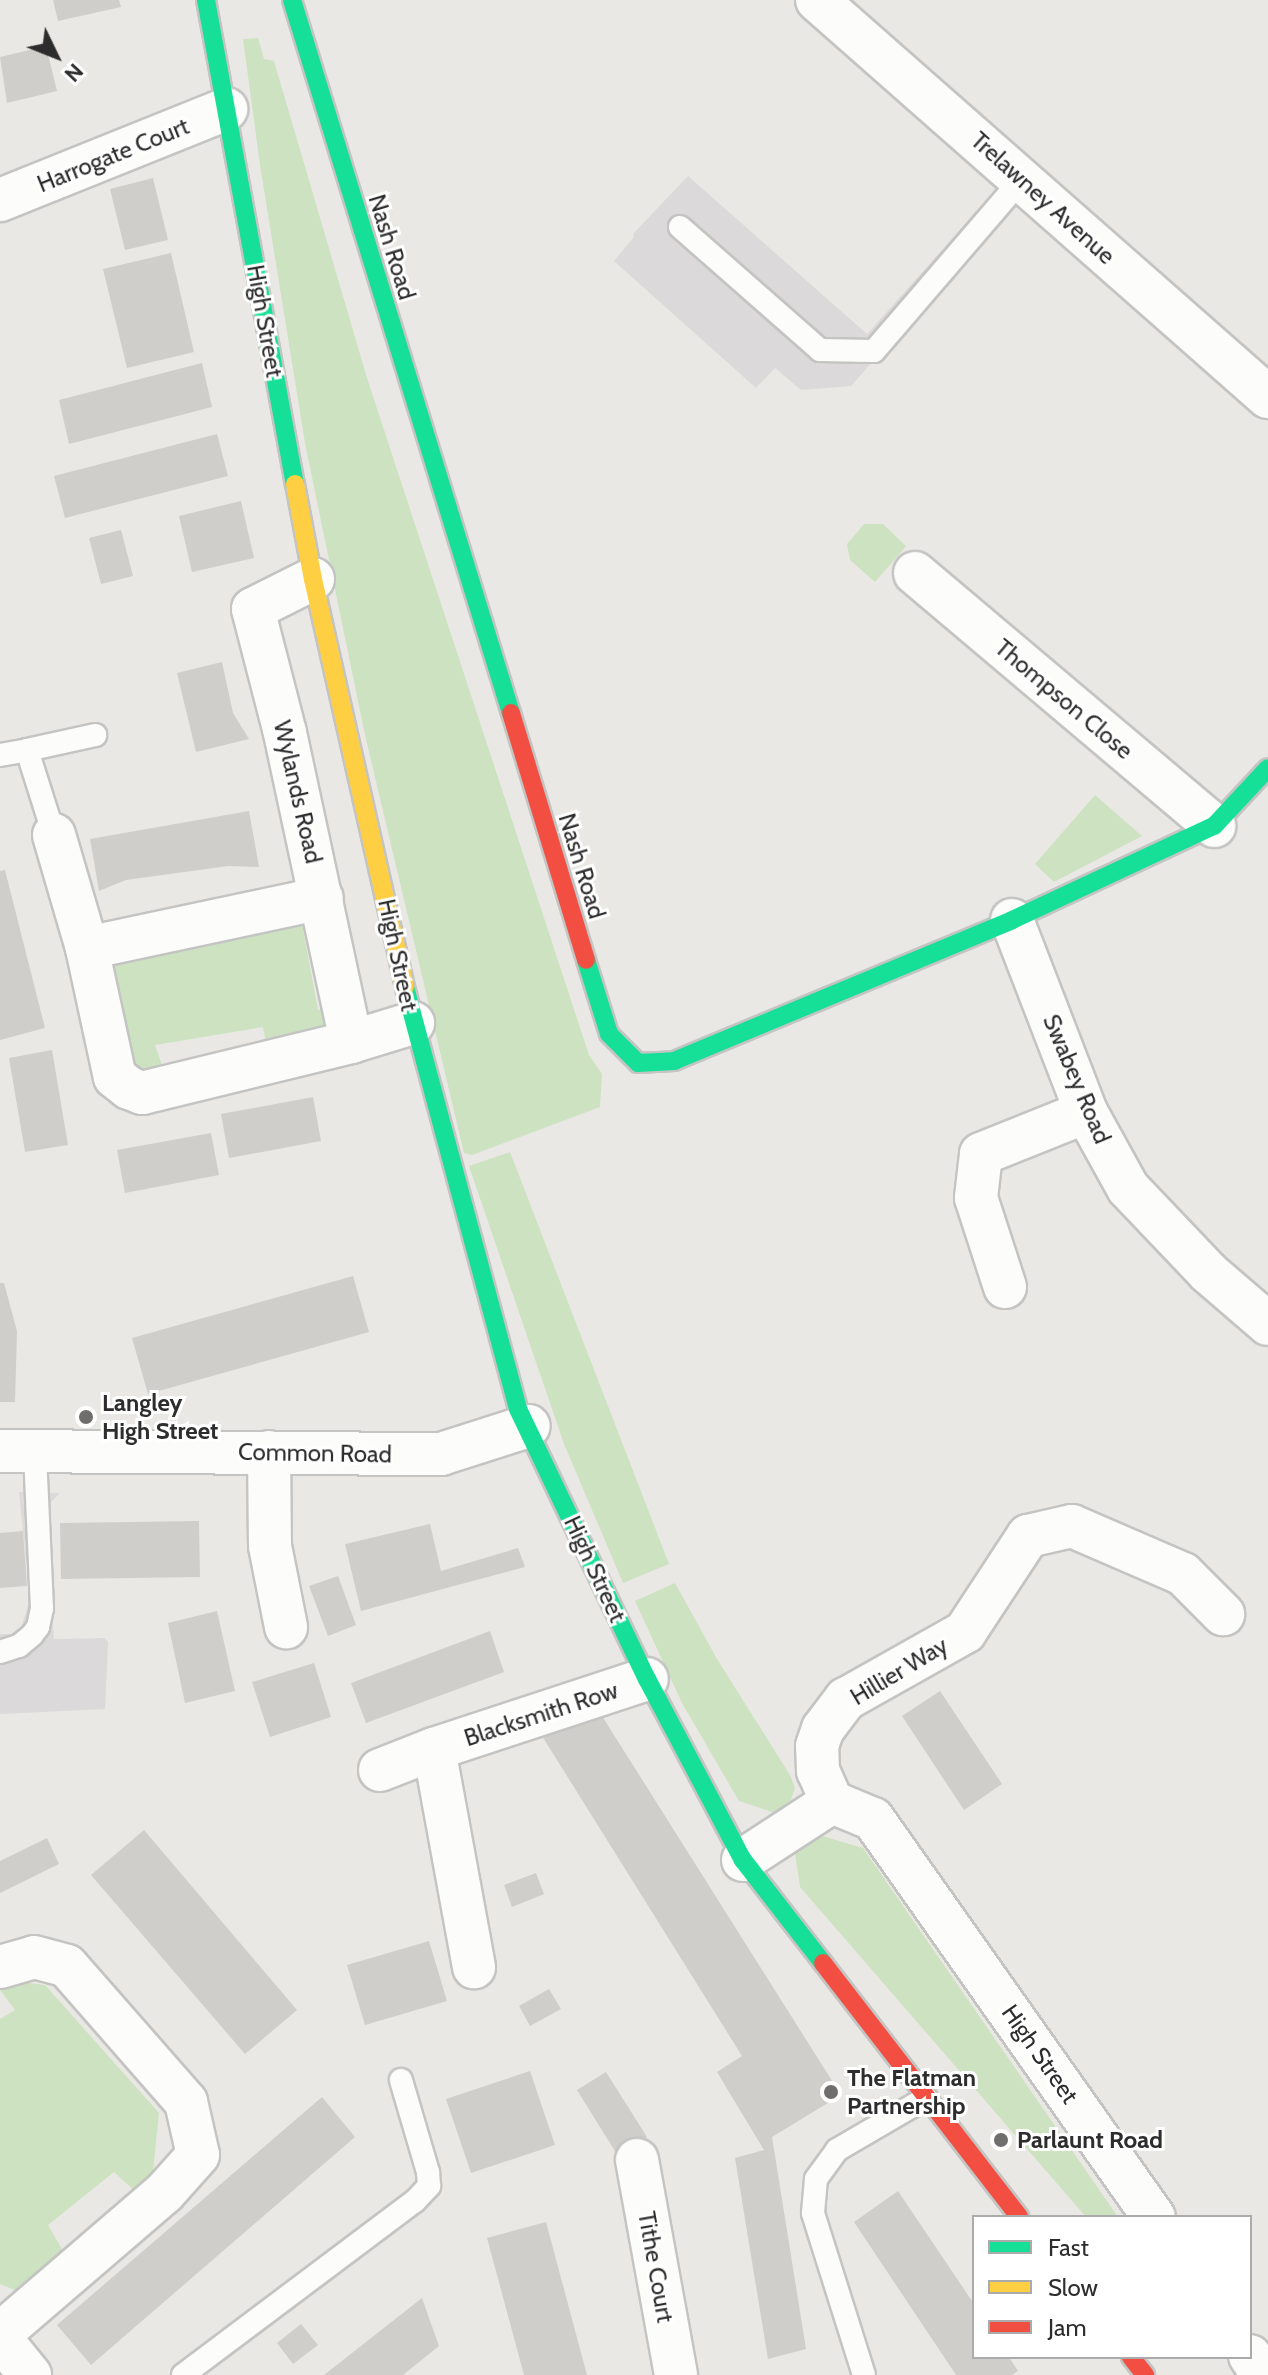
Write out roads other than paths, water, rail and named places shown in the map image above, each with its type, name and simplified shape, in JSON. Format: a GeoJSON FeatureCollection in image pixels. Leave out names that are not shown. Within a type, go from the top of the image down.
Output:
{"type":"FeatureCollection","features":[{"type":"Feature","properties":{"kind":"main road","name":"Nash Road"},"geometry":{"type":"LineString","coordinates":[[292,0],[609,1034],[638,1063],[674,1061],[1012,920],[1214,826],[1268,768]]}},
{"type":"Feature","properties":{"kind":"main road","name":"High Street"},"geometry":{"type":"LineString","coordinates":[[208,1],[313,579],[413,1023],[518,1409],[529,1426],[647,1679],[743,1860],[1017,2215]]}},
{"type":"Feature","properties":{"kind":"main road"},"geometry":{"type":"LineString","coordinates":[[1133,2359],[1145,2375]]}},
{"type":"Feature","properties":{"kind":"street","name":"Trelawney Avenue"},"geometry":{"type":"LineString","coordinates":[[817,0],[1268,397]]}},
{"type":"Feature","properties":{"kind":"street","name":"Harrogate Court"},"geometry":{"type":"LineString","coordinates":[[0,200],[226,109]]}},
{"type":"Feature","properties":{"kind":"street","name":"Thompson Close"},"geometry":{"type":"LineString","coordinates":[[915,573],[1214,826]]}},
{"type":"Feature","properties":{"kind":"street","name":"Wylands Road"},"geometry":{"type":"LineString","coordinates":[[313,579],[253,609],[285,733],[351,1042]]}},
{"type":"Feature","properties":{"kind":"street"},"geometry":{"type":"LineString","coordinates":[[54,835],[87,948],[115,1077],[142,1093],[351,1042],[413,1023]]}},
{"type":"Feature","properties":{"kind":"street"},"geometry":{"type":"LineString","coordinates":[[87,948],[322,898]]}},
{"type":"Feature","properties":{"kind":"street","name":"Swabey Road"},"geometry":{"type":"LineString","coordinates":[[1012,920],[1086,1112],[1128,1188],[1209,1273],[1268,1324]]}},
{"type":"Feature","properties":{"kind":"street"},"geometry":{"type":"LineString","coordinates":[[1005,1287],[976,1198],[981,1154],[1086,1112]]}},
{"type":"Feature","properties":{"kind":"street","name":"Common Road"},"geometry":{"type":"LineString","coordinates":[[17,1451],[441,1454],[529,1426]]}},
{"type":"Feature","properties":{"kind":"street"},"geometry":{"type":"LineString","coordinates":[[269,1452],[270,1546],[286,1627]]}},
{"type":"Feature","properties":{"kind":"street","name":"Hillier Way"},"geometry":{"type":"LineString","coordinates":[[832,1802],[818,1771],[817,1746],[823,1729],[846,1699],[965,1632],[1028,1536],[1072,1526],[1183,1574],[1223,1614]]}},
{"type":"Feature","properties":{"kind":"street","name":"Blacksmith Row"},"geometry":{"type":"LineString","coordinates":[[380,1770],[434,1749],[647,1679]]}},
{"type":"Feature","properties":{"kind":"street","name":"Blacksmith Row"},"geometry":{"type":"LineString","coordinates":[[434,1749],[474,1967]]}},
{"type":"Feature","properties":{"kind":"street"},"geometry":{"type":"LineString","coordinates":[[743,1860],[832,1802]]}},
{"type":"Feature","properties":{"kind":"street","name":"High Street"},"geometry":{"type":"LineString","coordinates":[[832,1802],[873,1819],[1153,2215]]}},
{"type":"Feature","properties":{"kind":"street"},"geometry":{"type":"LineString","coordinates":[[0,1967],[34,1957],[67,1966],[186,2102],[198,2155],[165,2192],[0,2336],[30,2375]]}},
{"type":"Feature","properties":{"kind":"street","name":"Tithe Court"},"geometry":{"type":"LineString","coordinates":[[637,2160],[676,2375]]}},
{"type":"Feature","properties":{"kind":"lane"},"geometry":{"type":"LineString","coordinates":[[680,227],[820,350],[874,351],[1021,180]]}},
{"type":"Feature","properties":{"kind":"lane"},"geometry":{"type":"LineString","coordinates":[[0,755],[95,735]]}},
{"type":"Feature","properties":{"kind":"lane"},"geometry":{"type":"LineString","coordinates":[[27,750],[54,835]]}},
{"type":"Feature","properties":{"kind":"lane"},"geometry":{"type":"LineString","coordinates":[[0,1652],[19,1646],[32,1635],[38,1627],[42,1608],[17,1451]]}},
{"type":"Feature","properties":{"kind":"lane"},"geometry":{"type":"LineString","coordinates":[[183,2375],[415,2201],[429,2186],[428,2172],[401,2080]]}},
{"type":"Feature","properties":{"kind":"lane"},"geometry":{"type":"LineString","coordinates":[[864,2375],[813,2213],[816,2179],[837,2150],[926,2098]]}},
{"type":"Feature","properties":{"kind":"place","name":"Langley High Street"},"geometry":{"type":"Point","coordinates":[86,1417]}},
{"type":"Feature","properties":{"kind":"place","name":"The Flatman Partnership"},"geometry":{"type":"Point","coordinates":[831,2092]}},
{"type":"Feature","properties":{"kind":"place","name":"Parlaunt Road"},"geometry":{"type":"Point","coordinates":[1001,2140]}}]}
